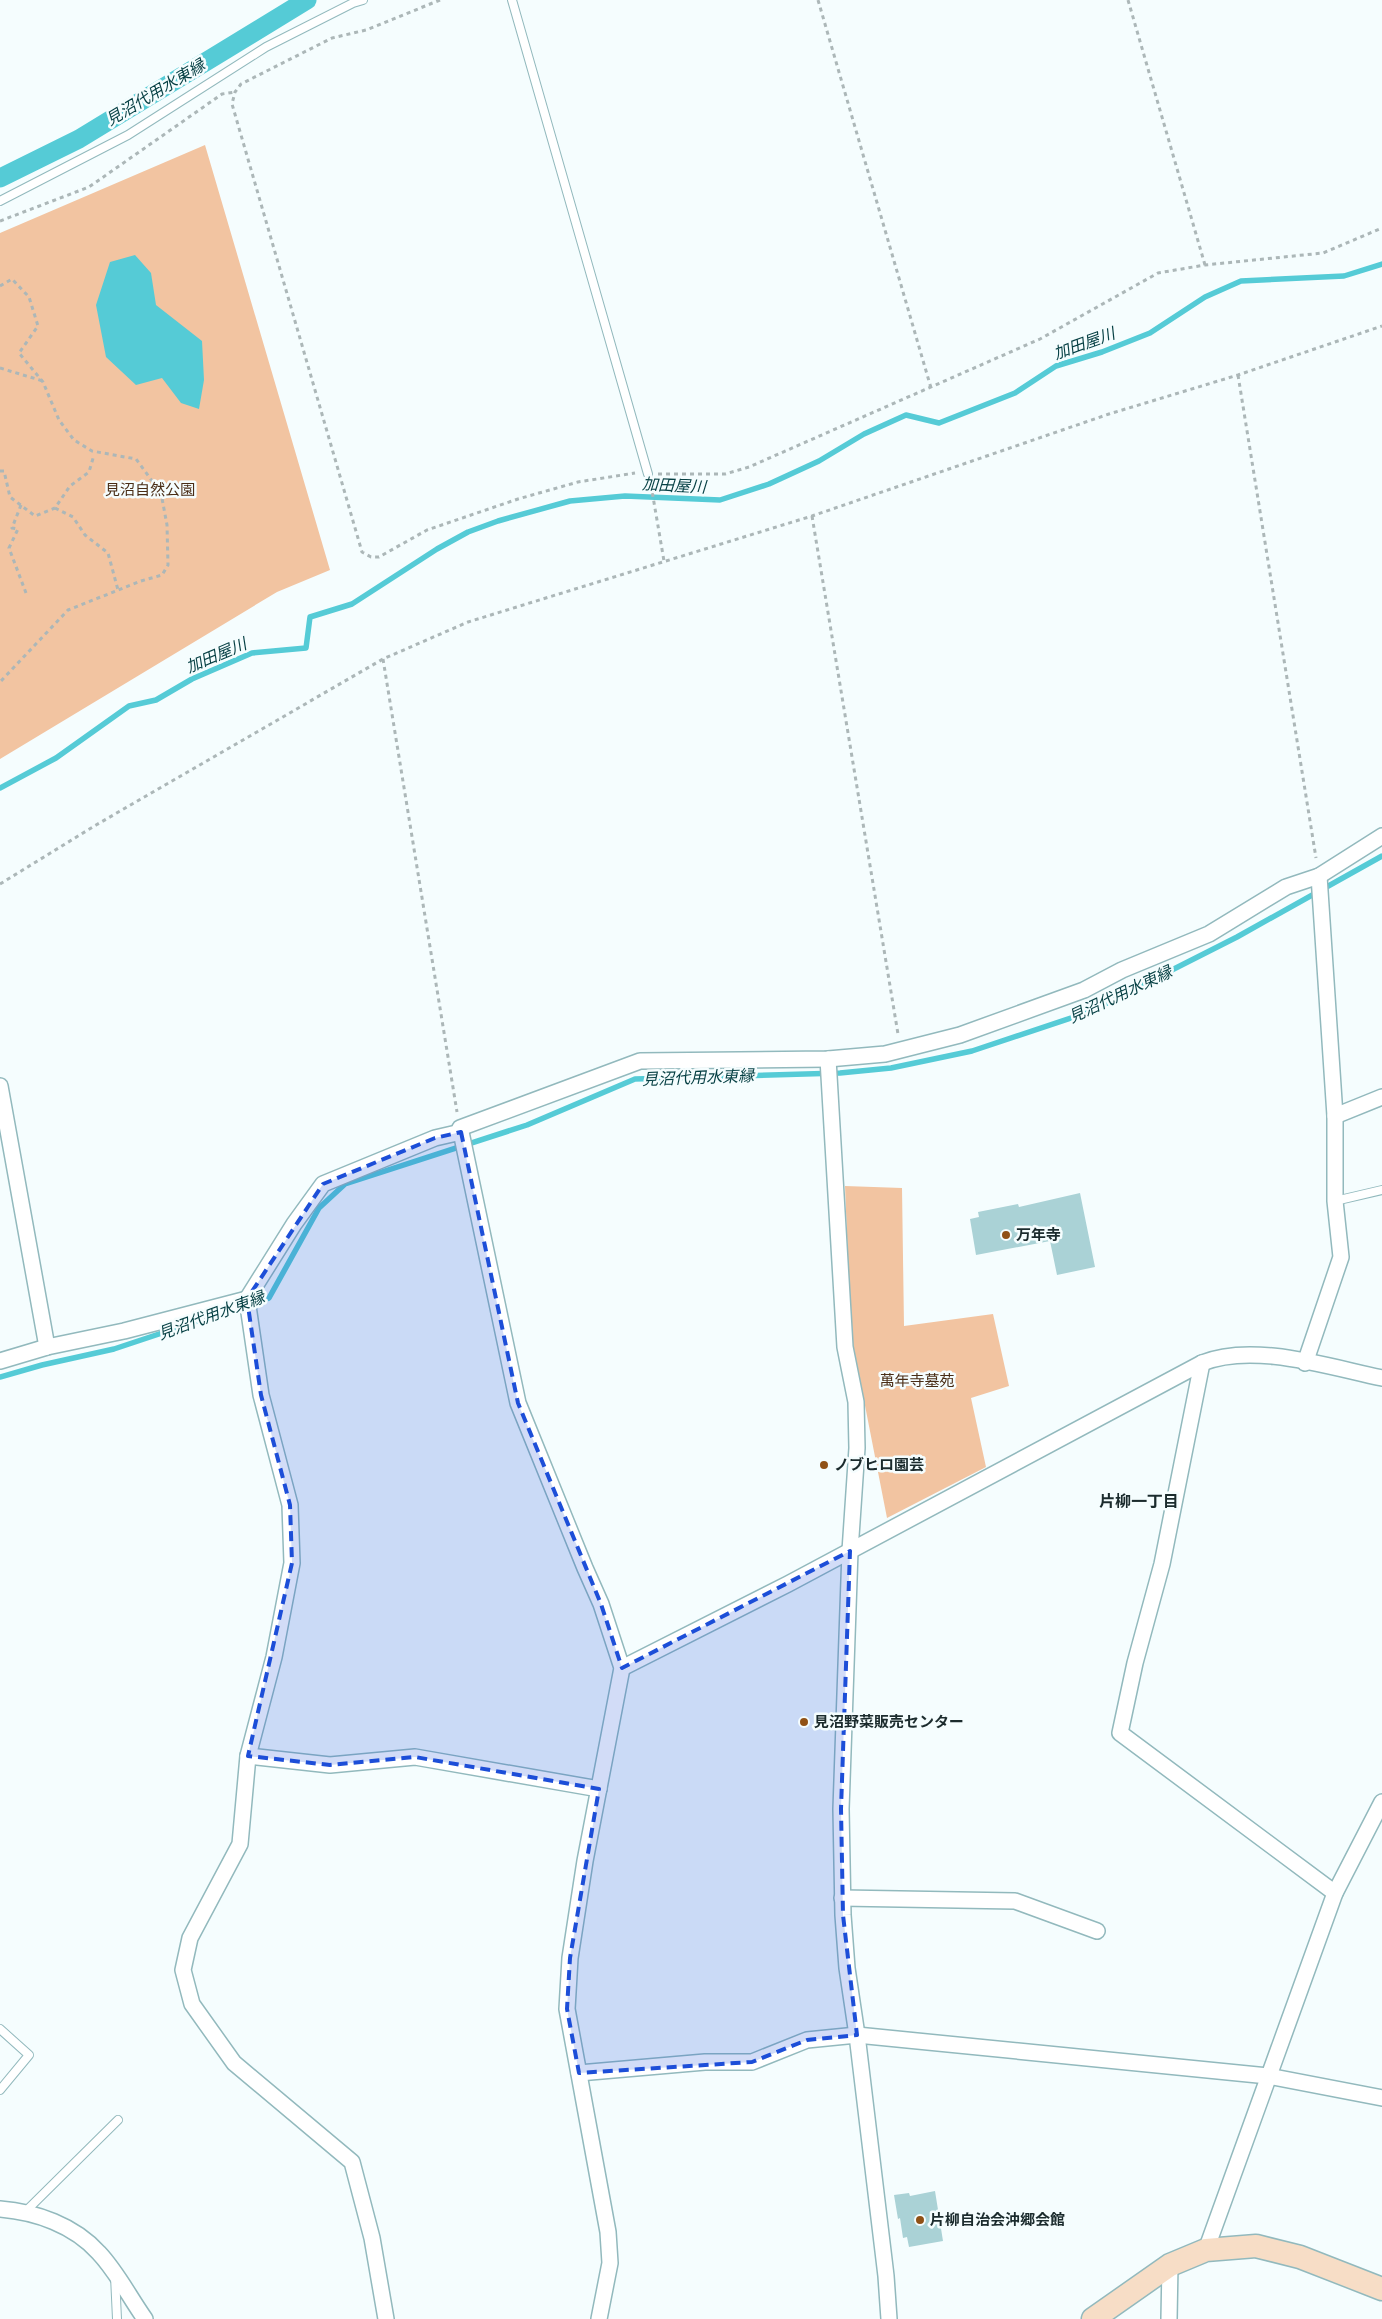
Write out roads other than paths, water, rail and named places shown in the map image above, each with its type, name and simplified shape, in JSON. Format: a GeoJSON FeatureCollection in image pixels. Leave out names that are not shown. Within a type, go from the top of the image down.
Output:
{"type":"FeatureCollection","features":[{"type":"Feature","properties":{"kind":"street"},"geometry":{"type":"LineString","coordinates":[[460,1128],[640,1061],[828,1059],[885,1054],[960,1035],[1084,990],[1122,970],[1209,934],[1286,887],[1319,876],[1382,836]]}},
{"type":"Feature","properties":{"kind":"street"},"geometry":{"type":"LineString","coordinates":[[1305,1363],[1341,1257],[1335,1201],[1335,1116],[1319,876]]}},
{"type":"Feature","properties":{"kind":"street"},"geometry":{"type":"LineString","coordinates":[[828,1059],[845,1347],[856,1402],[857,1448],[850,1551],[841,1809],[842,1898],[847,1968],[857,2034],[886,2276],[889,2319]]}},
{"type":"Feature","properties":{"kind":"street"},"geometry":{"type":"LineString","coordinates":[[0,1086],[47,1347]]}},
{"type":"Feature","properties":{"kind":"street"},"geometry":{"type":"LineString","coordinates":[[1335,1116],[1382,1097]]}},
{"type":"Feature","properties":{"kind":"street"},"geometry":{"type":"LineString","coordinates":[[386,2319],[372,2238],[352,2162],[234,2063],[192,2004],[183,1970],[190,1938],[240,1844],[248,1756],[274,1657],[292,1563],[290,1505],[261,1395],[246,1299],[294,1224],[323,1184],[435,1138],[460,1132],[518,1403],[601,1604],[622,1668],[585,1861],[570,1958],[567,2009],[608,2232],[610,2263],[600,2319]]}},
{"type":"Feature","properties":{"kind":"street"},"geometry":{"type":"LineString","coordinates":[[0,1361],[47,1347],[124,1331],[246,1299]]}},
{"type":"Feature","properties":{"kind":"street"},"geometry":{"type":"LineString","coordinates":[[622,1668],[713,1624],[1202,1363],[1219,1356],[1254,1354],[1382,1378]]}},
{"type":"Feature","properties":{"kind":"street"},"geometry":{"type":"LineString","coordinates":[[1202,1363],[1162,1564],[1135,1662],[1120,1733],[1335,1893]]}},
{"type":"Feature","properties":{"kind":"street"},"geometry":{"type":"LineString","coordinates":[[248,1756],[330,1765],[415,1757],[599,1789]]}},
{"type":"Feature","properties":{"kind":"street"},"geometry":{"type":"LineString","coordinates":[[1206,2250],[1335,1893],[1382,1802]]}},
{"type":"Feature","properties":{"kind":"street"},"geometry":{"type":"LineString","coordinates":[[842,1898],[1015,1902],[1097,1931]]}},
{"type":"Feature","properties":{"kind":"street"},"geometry":{"type":"LineString","coordinates":[[579,2073],[705,2062],[752,2062],[807,2040],[857,2034],[1268,2076],[1382,2098]]}},
{"type":"Feature","properties":{"kind":"street"},"geometry":{"type":"LineString","coordinates":[[0,2209],[26,2211],[75,2231],[100,2253],[145,2319]]}},
{"type":"Feature","properties":{"kind":"street"},"geometry":{"type":"LineString","coordinates":[[1093,2319],[1170,2265],[1206,2250],[1256,2246],[1300,2257],[1382,2289]]}},
{"type":"Feature","properties":{"kind":"street"},"geometry":{"type":"LineString","coordinates":[[1169,2319],[1170,2265]]}},
{"type":"Feature","properties":{"kind":"lane"},"geometry":{"type":"LineString","coordinates":[[0,200],[128,135],[266,47],[353,3],[363,0]]}},
{"type":"Feature","properties":{"kind":"lane"},"geometry":{"type":"LineString","coordinates":[[512,0],[648,474]]}},
{"type":"Feature","properties":{"kind":"lane"},"geometry":{"type":"LineString","coordinates":[[1335,1201],[1382,1190]]}},
{"type":"Feature","properties":{"kind":"lane"},"geometry":{"type":"LineString","coordinates":[[0,2029],[29,2055],[0,2090]]}},
{"type":"Feature","properties":{"kind":"lane"},"geometry":{"type":"LineString","coordinates":[[26,2211],[118,2120]]}},
{"type":"Feature","properties":{"kind":"lane"},"geometry":{"type":"LineString","coordinates":[[114,2275],[117,2319]]}},
{"type":"Feature","properties":{"kind":"water"},"geometry":{"type":"Polygon","coordinates":[[[135,255],[151,273],[156,305],[202,341],[204,380],[199,409],[181,403],[162,378],[136,385],[106,357],[96,305],[110,262],[135,255]]]}},
{"type":"Feature","properties":{"kind":"waterway","name":"見沼代用水東縁"},"geometry":{"type":"LineString","coordinates":[[0,178],[79,139],[307,0]]}},
{"type":"Feature","properties":{"kind":"waterway","name":"加田屋川"},"geometry":{"type":"LineString","coordinates":[[0,788],[56,758],[129,706],[156,700],[192,679],[252,653],[306,648],[310,617],[352,604],[437,549],[468,532],[498,521],[570,501],[625,496],[720,500],[769,484],[819,461],[864,434],[906,415],[939,423],[1015,393],[1056,366],[1102,352],[1150,333],[1205,297],[1241,281],[1344,276],[1382,264]]}},
{"type":"Feature","properties":{"kind":"waterway","name":"見沼代用水東縁"},"geometry":{"type":"LineString","coordinates":[[249,1304],[269,1298],[319,1208],[345,1184],[527,1125],[635,1079],[840,1073],[891,1068],[972,1051],[1089,1012],[1237,937],[1382,856]]}},
{"type":"Feature","properties":{"kind":"waterway","name":"見沼代用水東縁"},"geometry":{"type":"LineString","coordinates":[[0,1377],[42,1365],[114,1349],[219,1314]]}},
{"type":"Feature","properties":{"kind":"place","name":"万年寺"},"geometry":{"type":"Point","coordinates":[1006,1235]}},
{"type":"Feature","properties":{"kind":"place","name":"ノブヒロ園芸"},"geometry":{"type":"Point","coordinates":[824,1465]}},
{"type":"Feature","properties":{"kind":"place","name":"見沼野菜販売センター"},"geometry":{"type":"Point","coordinates":[804,1722]}},
{"type":"Feature","properties":{"kind":"place","name":"片柳自治会沖郷会館"},"geometry":{"type":"Point","coordinates":[920,2220]}},
{"type":"Feature","properties":{"kind":"district","name":"片柳一丁目"},"geometry":{"type":"Point","coordinates":[1139,1501]}},
{"type":"Feature","properties":{"kind":"park label","name":"見沼自然公園"},"geometry":{"type":"Point","coordinates":[150,490]}},
{"type":"Feature","properties":{"kind":"park label","name":"萬年寺墓苑"},"geometry":{"type":"Point","coordinates":[917,1381]}}]}
